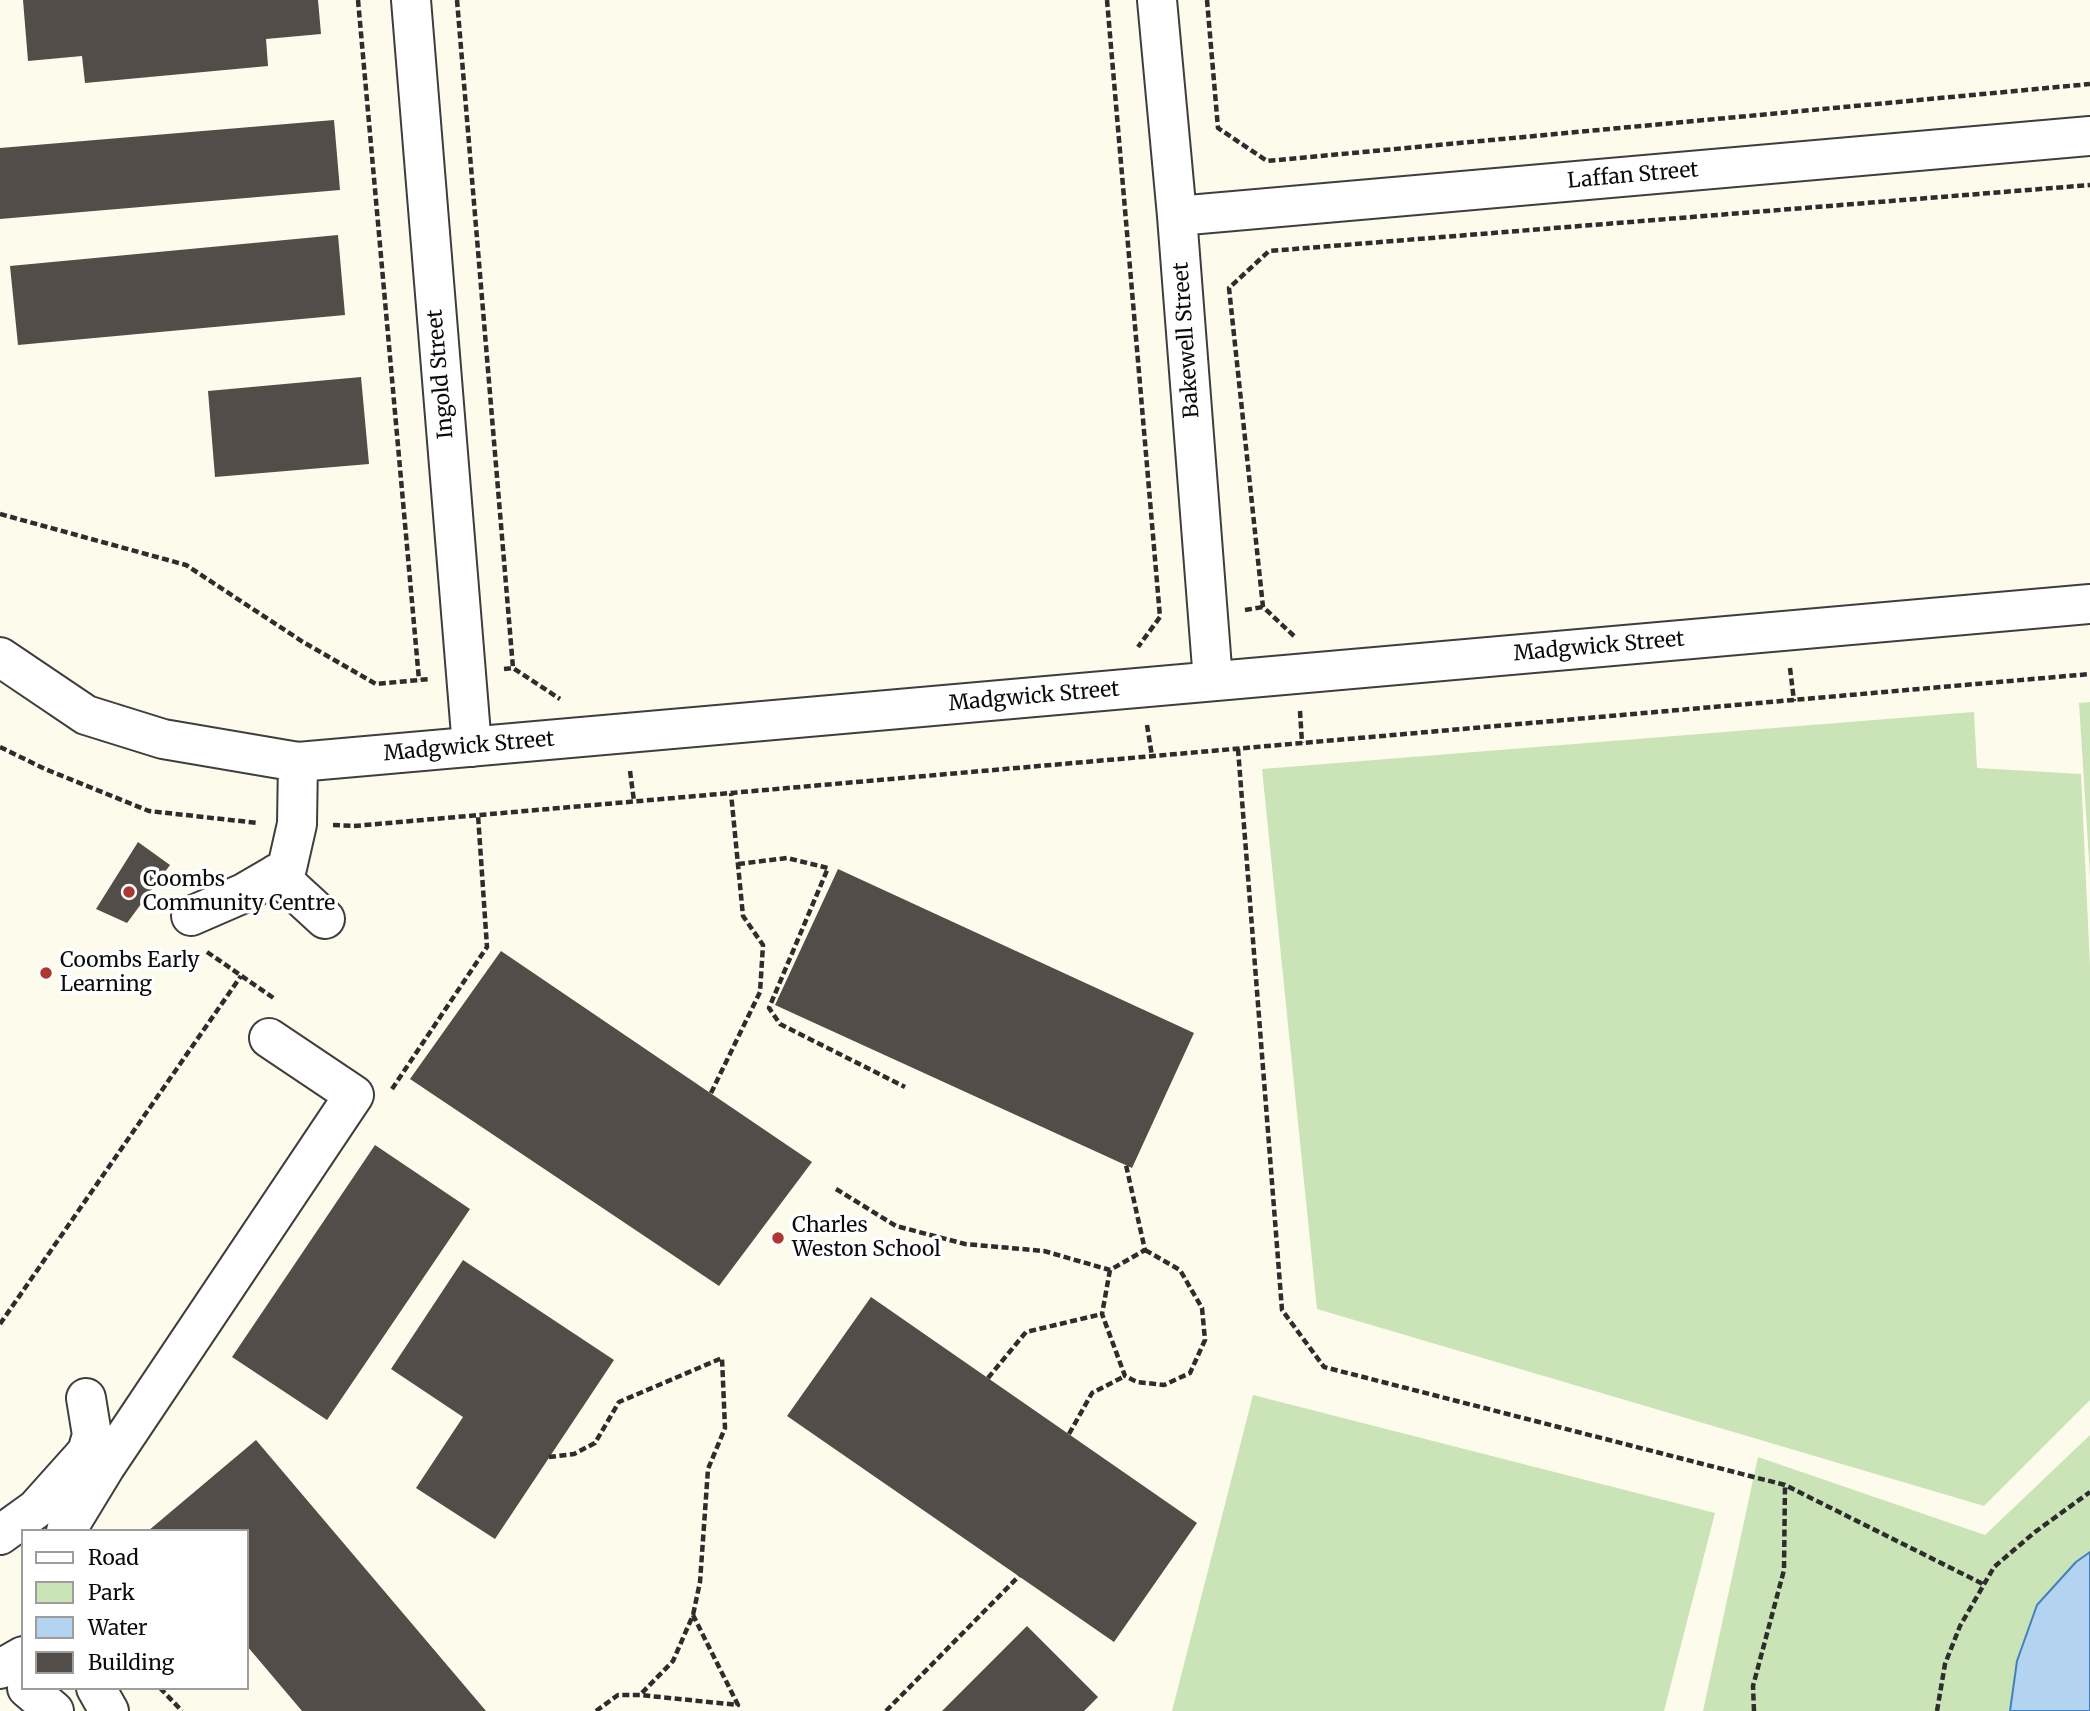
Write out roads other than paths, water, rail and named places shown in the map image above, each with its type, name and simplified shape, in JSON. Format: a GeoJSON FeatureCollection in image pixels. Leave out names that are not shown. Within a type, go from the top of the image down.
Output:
{"type":"FeatureCollection","features":[{"type":"Feature","properties":{"kind":"street","name":"Ingold Street"},"geometry":{"type":"LineString","coordinates":[[411,0],[472,747]]}},
{"type":"Feature","properties":{"kind":"street","name":"Bakewell Street"},"geometry":{"type":"LineString","coordinates":[[1157,0],[1177,216],[1213,681]]}},
{"type":"Feature","properties":{"kind":"street","name":"Laffan Street"},"geometry":{"type":"LineString","coordinates":[[1177,216],[2090,136]]}},
{"type":"Feature","properties":{"kind":"street","name":"Madgwick Street"},"geometry":{"type":"LineString","coordinates":[[0,657],[86,715],[163,739],[298,762],[2090,604]]}},
{"type":"Feature","properties":{"kind":"street"},"geometry":{"type":"LineString","coordinates":[[191,916],[244,893],[287,868],[297,824],[298,762]]}},
{"type":"Feature","properties":{"kind":"street"},"geometry":{"type":"LineString","coordinates":[[276,874],[325,919]]}},
{"type":"Feature","properties":{"kind":"street"},"geometry":{"type":"LineString","coordinates":[[67,1529],[127,1433],[355,1095],[269,1038]]}},
{"type":"Feature","properties":{"kind":"street"},"geometry":{"type":"LineString","coordinates":[[21,1551],[0,1537],[36,1509],[87,1452],[92,1435],[86,1398],[127,1433]]}},
{"type":"Feature","properties":{"kind":"street"},"geometry":{"type":"LineString","coordinates":[[32,1690],[54,1711]]}},
{"type":"Feature","properties":{"kind":"street"},"geometry":{"type":"LineString","coordinates":[[97,1690],[109,1711]]}},
{"type":"Feature","properties":{"kind":"water"},"geometry":{"type":"Polygon","coordinates":[[[2090,1552],[2090,1711],[2010,1711],[2017,1661],[2037,1605],[2076,1562],[2090,1552]]]}},
{"type":"Feature","properties":{"kind":"place","name":"Coombs Community Centre"},"geometry":{"type":"Point","coordinates":[129,892]}},
{"type":"Feature","properties":{"kind":"place","name":"Coombs Early Learning"},"geometry":{"type":"Point","coordinates":[46,973]}},
{"type":"Feature","properties":{"kind":"place","name":"Charles Weston School"},"geometry":{"type":"Point","coordinates":[778,1238]}}]}
